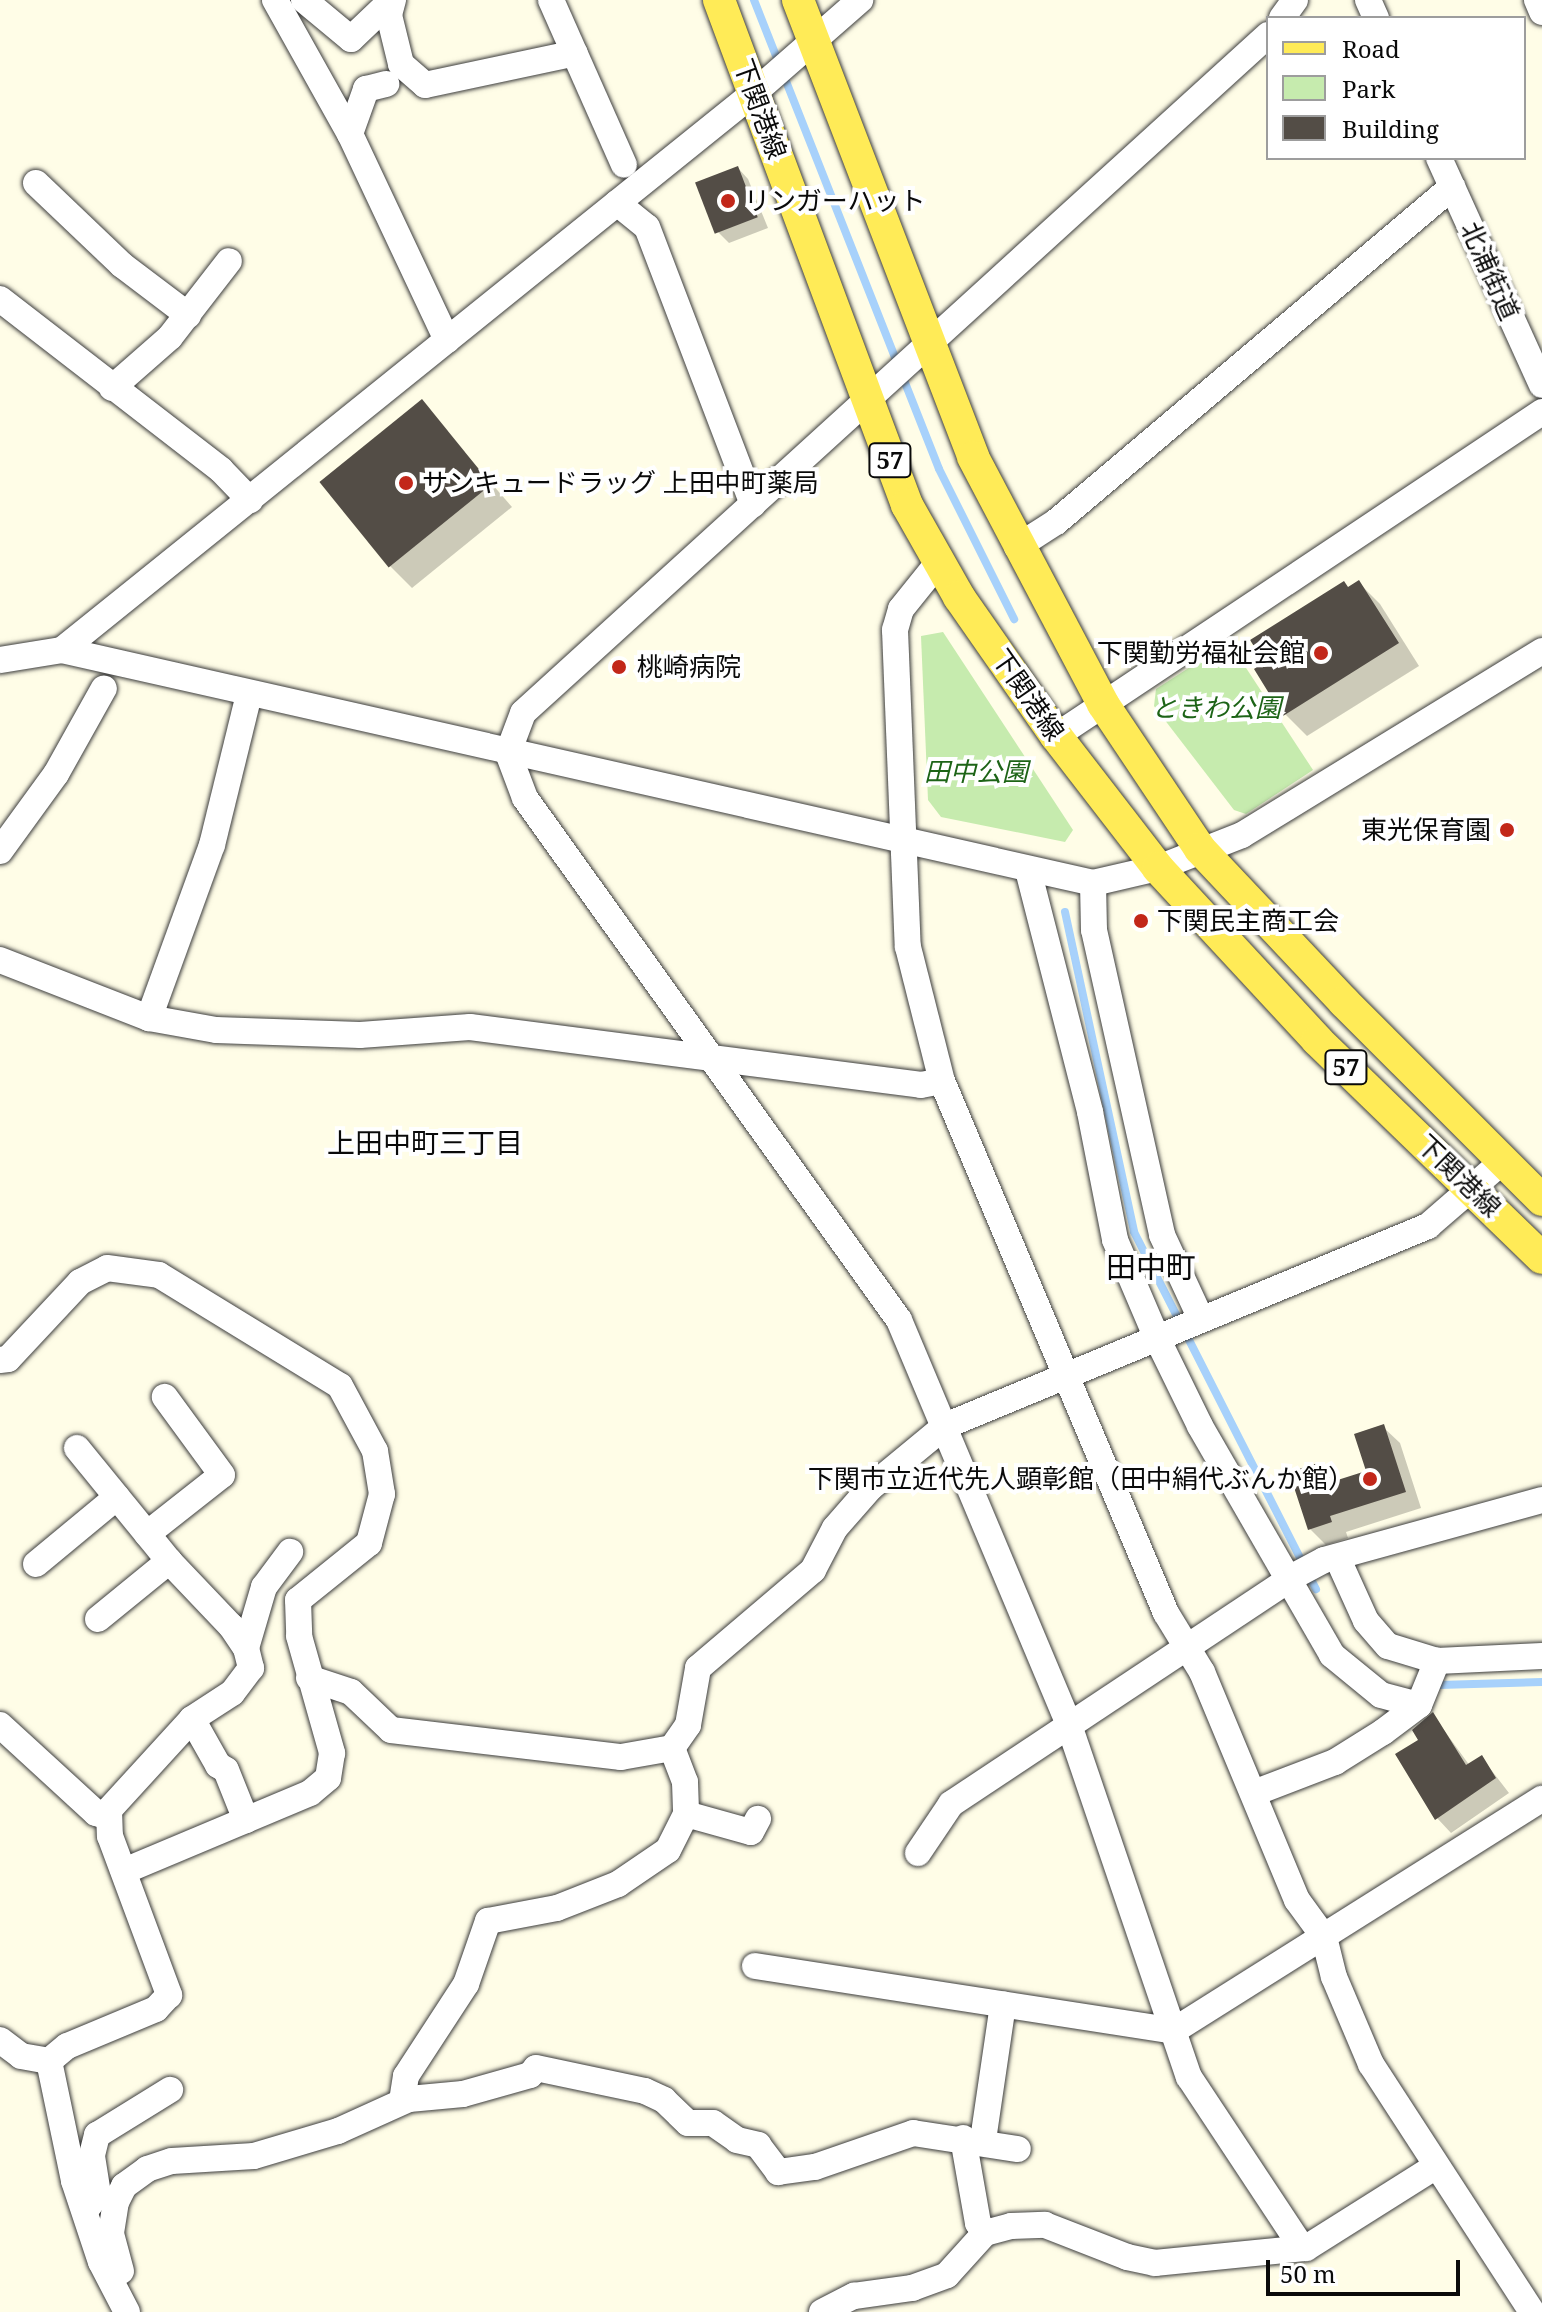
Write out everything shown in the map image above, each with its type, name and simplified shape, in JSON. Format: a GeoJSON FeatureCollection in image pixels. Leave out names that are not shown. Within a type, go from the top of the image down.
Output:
{"type":"FeatureCollection","features":[{"type":"Feature","properties":{"kind":"main road","name":"下関港線"},"geometry":{"type":"LineString","coordinates":[[719,0],[763,85],[874,392],[907,505],[938,563],[1056,736],[1158,868],[1317,1040],[1542,1258]]}},
{"type":"Feature","properties":{"kind":"main road","name":"下関港線"},"geometry":{"type":"LineString","coordinates":[[798,0],[804,51],[923,349],[1017,547],[1103,704],[1200,849],[1542,1200]]}},
{"type":"Feature","properties":{"kind":"street"},"geometry":{"type":"LineString","coordinates":[[275,0],[350,134],[428,309],[447,340]]}},
{"type":"Feature","properties":{"kind":"street"},"geometry":{"type":"LineString","coordinates":[[304,0],[351,39],[392,0]]}},
{"type":"Feature","properties":{"kind":"street"},"geometry":{"type":"LineString","coordinates":[[392,0],[389,15],[401,64],[425,85],[575,53]]}},
{"type":"Feature","properties":{"kind":"street"},"geometry":{"type":"LineString","coordinates":[[551,0],[624,165]]}},
{"type":"Feature","properties":{"kind":"street"},"geometry":{"type":"LineString","coordinates":[[62,650],[763,85],[860,0]]}},
{"type":"Feature","properties":{"kind":"street"},"geometry":{"type":"LineString","coordinates":[[1537,0],[1542,12]]}},
{"type":"Feature","properties":{"kind":"street"},"geometry":{"type":"LineString","coordinates":[[1266,37],[523,713],[508,753],[525,798],[887,1298],[945,1426],[1069,1725],[1195,2090],[1301,2246]]}},
{"type":"Feature","properties":{"kind":"street"},"geometry":{"type":"LineString","coordinates":[[350,134],[366,89],[386,84]]}},
{"type":"Feature","properties":{"kind":"street","name":"北浦街道"},"geometry":{"type":"LineString","coordinates":[[1440,160],[1542,385]]}},
{"type":"Feature","properties":{"kind":"street"},"geometry":{"type":"LineString","coordinates":[[36,183],[122,265],[188,315]]}},
{"type":"Feature","properties":{"kind":"street"},"geometry":{"type":"LineString","coordinates":[[1017,547],[1056,522],[1452,187]]}},
{"type":"Feature","properties":{"kind":"street"},"geometry":{"type":"LineString","coordinates":[[617,203],[647,227],[753,504]]}},
{"type":"Feature","properties":{"kind":"street"},"geometry":{"type":"LineString","coordinates":[[112,388],[188,315],[229,261]]}},
{"type":"Feature","properties":{"kind":"street"},"geometry":{"type":"LineString","coordinates":[[0,299],[221,470],[250,500]]}},
{"type":"Feature","properties":{"kind":"street"},"geometry":{"type":"LineString","coordinates":[[1056,736],[1542,412]]}},
{"type":"Feature","properties":{"kind":"street"},"geometry":{"type":"LineString","coordinates":[[938,563],[901,609],[895,630],[908,947],[942,1081],[1166,1613],[1189,1647],[1254,1793],[1297,1900],[1324,1937],[1334,1977],[1371,2064],[1532,2312]]}},
{"type":"Feature","properties":{"kind":"street"},"geometry":{"type":"LineString","coordinates":[[0,660],[62,650],[904,844],[1093,883],[1158,868],[1242,835],[1542,651]]}},
{"type":"Feature","properties":{"kind":"street"},"geometry":{"type":"LineString","coordinates":[[0,851],[56,774],[104,688]]}},
{"type":"Feature","properties":{"kind":"street"},"geometry":{"type":"LineString","coordinates":[[149,1018],[212,845],[249,694]]}},
{"type":"Feature","properties":{"kind":"street"},"geometry":{"type":"LineString","coordinates":[[1028,870],[1090,1112],[1115,1240],[1160,1335],[1290,1579],[1347,1673],[1381,1695],[1419,1705]]}},
{"type":"Feature","properties":{"kind":"street"},"geometry":{"type":"LineString","coordinates":[[1093,883],[1094,930],[1162,1235],[1198,1320]]}},
{"type":"Feature","properties":{"kind":"street"},"geometry":{"type":"LineString","coordinates":[[0,960],[149,1018],[216,1030],[360,1035],[470,1027],[921,1085],[942,1081]]}},
{"type":"Feature","properties":{"kind":"street"},"geometry":{"type":"LineString","coordinates":[[309,1678],[351,1692],[391,1730],[621,1757],[672,1748],[688,1725],[698,1668],[813,1570],[835,1528],[870,1488],[945,1426],[1428,1226],[1475,1191],[1503,1161]]}},
{"type":"Feature","properties":{"kind":"street"},"geometry":{"type":"LineString","coordinates":[[0,1360],[8,1359],[80,1282],[107,1268],[159,1275],[340,1386],[375,1451],[382,1494],[369,1543],[298,1600],[299,1636],[333,1767],[322,1787],[124,1871]]}},
{"type":"Feature","properties":{"kind":"street"},"geometry":{"type":"LineString","coordinates":[[147,1534],[222,1475],[165,1397]]}},
{"type":"Feature","properties":{"kind":"street"},"geometry":{"type":"LineString","coordinates":[[0,2040],[21,2056],[49,2061],[67,2046],[156,2009],[169,1995],[108,1817],[116,1799],[192,1719],[244,1682],[251,1668],[246,1648],[169,1561],[77,1448]]}},
{"type":"Feature","properties":{"kind":"street"},"geometry":{"type":"LineString","coordinates":[[36,1564],[117,1497]]}},
{"type":"Feature","properties":{"kind":"street"},"geometry":{"type":"LineString","coordinates":[[918,1853],[951,1804],[1290,1579],[1330,1558],[1542,1500]]}},
{"type":"Feature","properties":{"kind":"street"},"geometry":{"type":"LineString","coordinates":[[246,1648],[264,1587],[290,1552]]}},
{"type":"Feature","properties":{"kind":"street"},"geometry":{"type":"LineString","coordinates":[[1330,1558],[1376,1634],[1396,1649],[1437,1661],[1542,1656]]}},
{"type":"Feature","properties":{"kind":"street"},"geometry":{"type":"LineString","coordinates":[[98,1619],[169,1561]]}},
{"type":"Feature","properties":{"kind":"street"},"geometry":{"type":"LineString","coordinates":[[1254,1793],[1335,1762],[1419,1705],[1437,1661]]}},
{"type":"Feature","properties":{"kind":"street"},"geometry":{"type":"LineString","coordinates":[[192,1719],[218,1765],[226,1770],[246,1820]]}},
{"type":"Feature","properties":{"kind":"street"},"geometry":{"type":"LineString","coordinates":[[0,1725],[96,1813],[108,1817]]}},
{"type":"Feature","properties":{"kind":"street"},"geometry":{"type":"LineString","coordinates":[[402,2101],[406,2076],[466,1984],[488,1921],[557,1908],[618,1884],[668,1850],[686,1814],[685,1782],[672,1748]]}},
{"type":"Feature","properties":{"kind":"street"},"geometry":{"type":"LineString","coordinates":[[755,1966],[1173,2031],[1542,1799]]}},
{"type":"Feature","properties":{"kind":"street"},"geometry":{"type":"LineString","coordinates":[[686,1814],[751,1832],[758,1819]]}},
{"type":"Feature","properties":{"kind":"street"},"geometry":{"type":"LineString","coordinates":[[985,2233],[978,2223],[973,2139],[1003,2004]]}},
{"type":"Feature","properties":{"kind":"street"},"geometry":{"type":"LineString","coordinates":[[49,2061],[85,2211],[112,2288],[124,2305]]}},
{"type":"Feature","properties":{"kind":"street"},"geometry":{"type":"LineString","coordinates":[[124,2305],[111,2233],[120,2192],[135,2176],[172,2161],[254,2156],[338,2131],[402,2101],[463,2094],[530,2075],[536,2068],[645,2091],[664,2100],[688,2123],[713,2123],[737,2140],[758,2145],[778,2172],[815,2167],[913,2133],[973,2139],[1018,2149]]}},
{"type":"Feature","properties":{"kind":"street"},"geometry":{"type":"LineString","coordinates":[[85,2211],[98,2194],[92,2155],[97,2135],[170,2090]]}},
{"type":"Feature","properties":{"kind":"street"},"geometry":{"type":"LineString","coordinates":[[822,2312],[866,2293],[912,2288],[947,2275],[985,2233],[1045,2225],[1127,2257],[1155,2263],[1301,2246],[1436,2166]]}},
{"type":"Feature","properties":{"kind":"green space","name":"田中公園"},"geometry":{"type":"Polygon","coordinates":[[[943,632],[1073,830],[1065,842],[941,817],[928,800],[921,636],[943,632]]]}},
{"type":"Feature","properties":{"kind":"green space","name":"ときわ公園"},"geometry":{"type":"Polygon","coordinates":[[[1229,642],[1313,770],[1246,814],[1234,810],[1154,706],[1156,689],[1229,642]]]}},
{"type":"Feature","properties":{"kind":"building","name":"リンガーハット"},"geometry":{"type":"Polygon","coordinates":[[[738,166],[758,217],[715,234],[695,182],[738,166]]]}},
{"type":"Feature","properties":{"kind":"building","name":"サンキュードラッグ 上田中町薬局"},"geometry":{"type":"Polygon","coordinates":[[[422,399],[491,484],[389,568],[319,482],[422,399]]]}},
{"type":"Feature","properties":{"kind":"building","name":"下関勤労福祉会館"},"geometry":{"type":"Polygon","coordinates":[[[1359,580],[1399,643],[1283,716],[1254,669],[1264,662],[1250,640],[1344,581],[1348,587],[1359,580]]]}},
{"type":"Feature","properties":{"kind":"building","name":"下関市立近代先人顕彰館（田中絹代ぶんか館）"},"geometry":{"type":"Polygon","coordinates":[[[1384,1424],[1406,1492],[1330,1516],[1332,1522],[1308,1530],[1289,1472],[1318,1463],[1325,1484],[1366,1471],[1354,1434],[1384,1424]]]}},
{"type":"Feature","properties":{"kind":"building"},"geometry":{"type":"Polygon","coordinates":[[[1433,1712],[1466,1765],[1482,1755],[1496,1778],[1435,1820],[1395,1754],[1418,1740],[1412,1730],[1433,1712]]]}},
{"type":"Feature","properties":{"kind":"waterway"},"geometry":{"type":"LineString","coordinates":[[754,0],[939,469],[1014,619]]}},
{"type":"Feature","properties":{"kind":"waterway"},"geometry":{"type":"LineString","coordinates":[[1065,912],[1134,1232],[1316,1589]]}},
{"type":"Feature","properties":{"kind":"waterway"},"geometry":{"type":"LineString","coordinates":[[1439,1685],[1542,1682]]}},
{"type":"Feature","properties":{"kind":"place","name":"リンガーハット"},"geometry":{"type":"Point","coordinates":[728,201]}},
{"type":"Feature","properties":{"kind":"place","name":"サンキュードラッグ 上田中町薬局"},"geometry":{"type":"Point","coordinates":[406,483]}},
{"type":"Feature","properties":{"kind":"place","name":"下関勤労福祉会館"},"geometry":{"type":"Point","coordinates":[1321,653]}},
{"type":"Feature","properties":{"kind":"place","name":"桃崎病院"},"geometry":{"type":"Point","coordinates":[619,667]}},
{"type":"Feature","properties":{"kind":"place","name":"東光保育園"},"geometry":{"type":"Point","coordinates":[1507,830]}},
{"type":"Feature","properties":{"kind":"place","name":"下関民主商工会"},"geometry":{"type":"Point","coordinates":[1141,921]}},
{"type":"Feature","properties":{"kind":"place","name":"下関市立近代先人顕彰館（田中絹代ぶんか館）"},"geometry":{"type":"Point","coordinates":[1370,1479]}},
{"type":"Feature","properties":{"kind":"district","name":"上田中町三丁目"},"geometry":{"type":"Point","coordinates":[425,1142]}},
{"type":"Feature","properties":{"kind":"district","name":"田中町"},"geometry":{"type":"Point","coordinates":[1151,1267]}}]}
